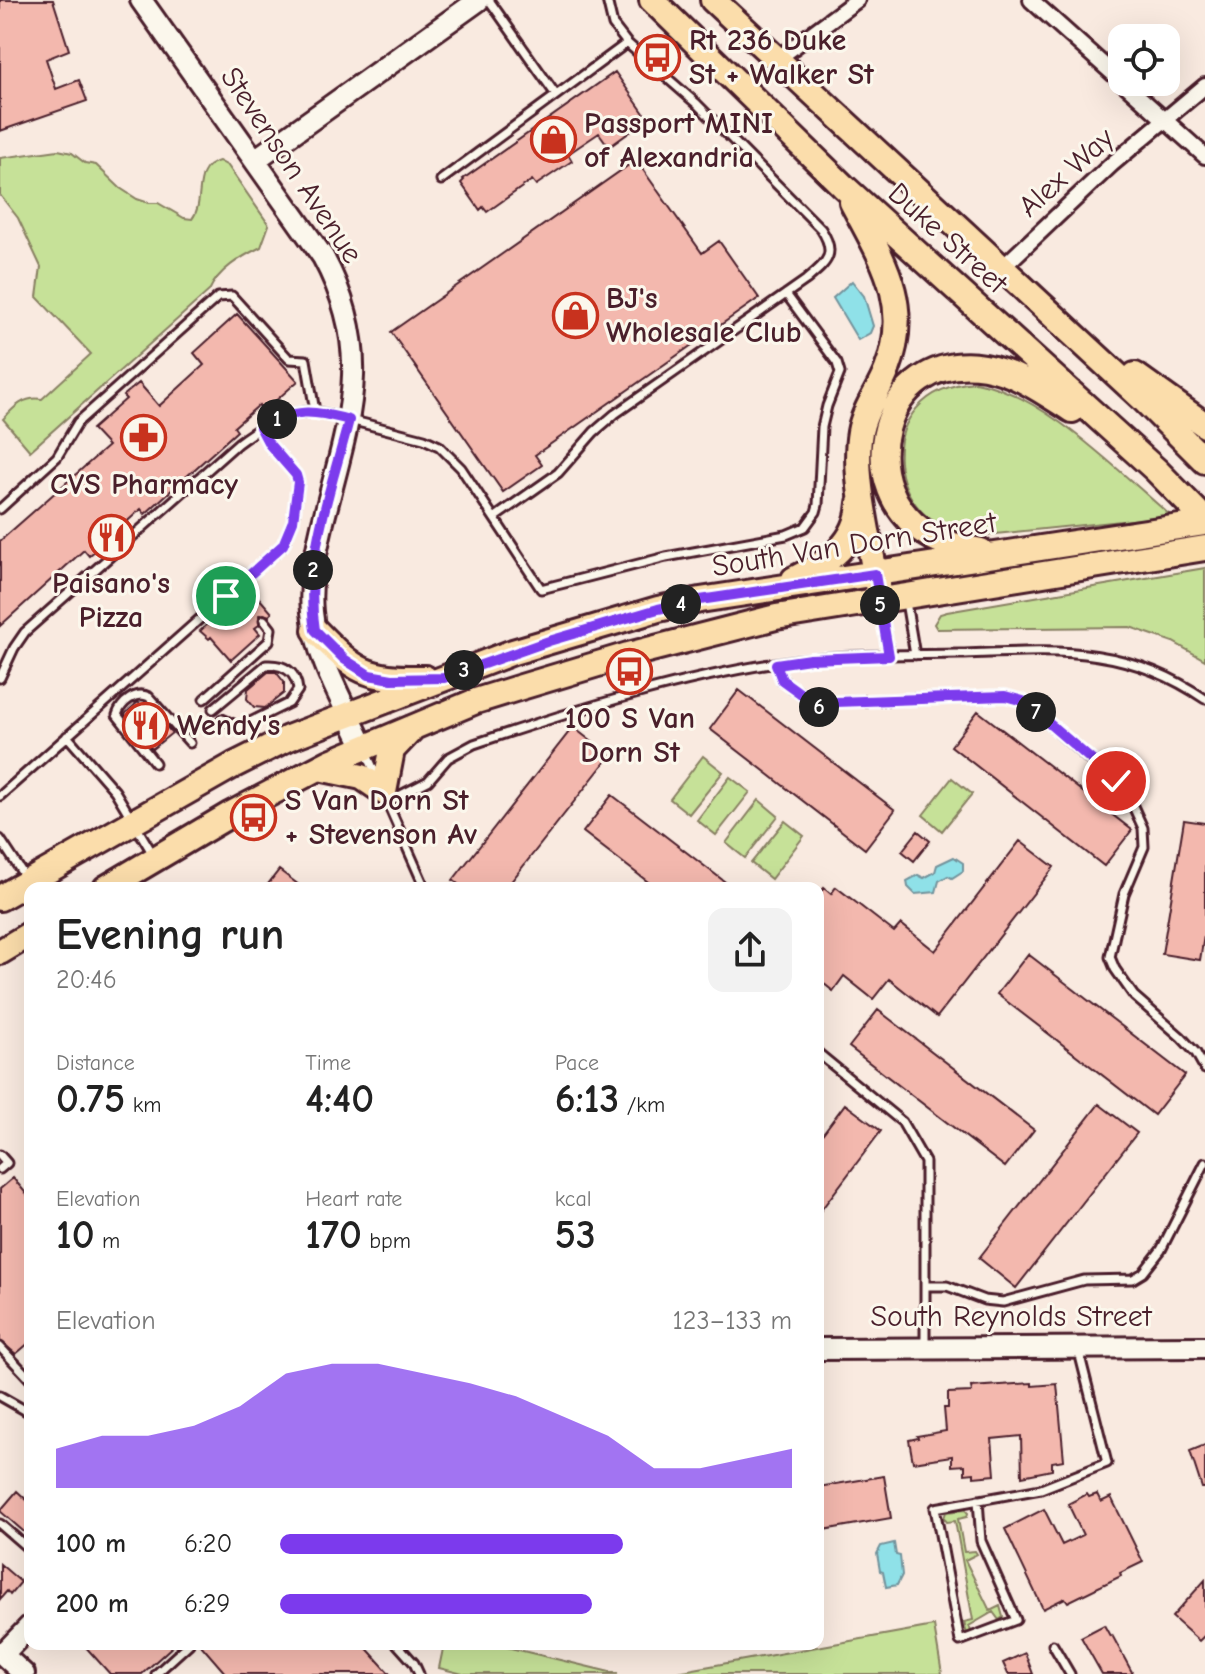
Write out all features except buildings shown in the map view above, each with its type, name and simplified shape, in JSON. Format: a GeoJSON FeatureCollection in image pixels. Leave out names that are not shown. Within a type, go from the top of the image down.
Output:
{"type":"FeatureCollection","features":[{"type":"Feature","properties":{"kind":"main road","name":"Duke Street"},"geometry":{"type":"LineString","coordinates":[[652,0],[843,186],[1156,470],[1205,522]]}},
{"type":"Feature","properties":{"kind":"main road","name":"Duke Street"},"geometry":{"type":"LineString","coordinates":[[713,0],[1205,461]]}},
{"type":"Feature","properties":{"kind":"main road"},"geometry":{"type":"LineString","coordinates":[[843,186],[878,250],[899,314],[893,354],[860,430],[862,487],[879,600]]}},
{"type":"Feature","properties":{"kind":"main road"},"geometry":{"type":"LineString","coordinates":[[1069,331],[1205,425]]}},
{"type":"Feature","properties":{"kind":"main road"},"geometry":{"type":"LineString","coordinates":[[998,554],[967,549],[934,538],[910,518],[892,491],[884,469],[886,428],[903,396],[916,382],[929,375],[967,366],[984,367],[1010,375],[1041,390],[1156,470]]}},
{"type":"Feature","properties":{"kind":"main road"},"geometry":{"type":"LineString","coordinates":[[770,589],[818,568],[838,553],[854,530],[862,487]]}},
{"type":"Feature","properties":{"kind":"main road","name":"South Van Dorn Street"},"geometry":{"type":"LineString","coordinates":[[28,881],[261,752],[349,714],[537,644],[658,609],[1205,522]]}},
{"type":"Feature","properties":{"kind":"main road","name":"South Van Dorn Street"},"geometry":{"type":"LineString","coordinates":[[116,882],[259,798],[319,768],[476,701],[628,655],[776,617],[1205,548]]}},
{"type":"Feature","properties":{"kind":"main road"},"geometry":{"type":"LineString","coordinates":[[901,570],[905,596]]}},
{"type":"Feature","properties":{"kind":"main road"},"geometry":{"type":"LineString","coordinates":[[315,630],[344,659],[369,675],[392,679],[444,678]]}},
{"type":"Feature","properties":{"kind":"main road"},"geometry":{"type":"LineString","coordinates":[[385,797],[392,750],[415,726]]}},
{"type":"Feature","properties":{"kind":"main road"},"geometry":{"type":"LineString","coordinates":[[319,768],[362,777],[385,797]]}},
{"type":"Feature","properties":{"kind":"main road","name":"South Van Dorn Street"},"geometry":{"type":"LineString","coordinates":[[0,898],[24,883]]}},
{"type":"Feature","properties":{"kind":"main road"},"geometry":{"type":"LineString","coordinates":[[0,952],[24,938]]}},
{"type":"Feature","properties":{"kind":"street","name":"Stevenson Avenue"},"geometry":{"type":"LineString","coordinates":[[141,0],[323,257],[343,299],[354,350],[354,382],[349,420],[316,551],[312,589],[315,630],[324,658],[364,748]]}},
{"type":"Feature","properties":{"kind":"street"},"geometry":{"type":"LineString","coordinates":[[255,160],[479,0]]}},
{"type":"Feature","properties":{"kind":"street"},"geometry":{"type":"LineString","coordinates":[[776,60],[857,0]]}},
{"type":"Feature","properties":{"kind":"street"},"geometry":{"type":"LineString","coordinates":[[1031,0],[1205,156]]}},
{"type":"Feature","properties":{"kind":"street","name":"Alex Way"},"geometry":{"type":"LineString","coordinates":[[1001,269],[1112,164],[1205,86]]}},
{"type":"Feature","properties":{"kind":"street","name":"South Reynolds Street"},"geometry":{"type":"LineString","coordinates":[[824,1349],[1205,1343]]}},
{"type":"Feature","properties":{"kind":"street"},"geometry":{"type":"LineString","coordinates":[[24,1632],[2,1653],[24,1674]]}},
{"type":"Feature","properties":{"kind":"lane"},"geometry":{"type":"LineString","coordinates":[[489,0],[556,95]]}},
{"type":"Feature","properties":{"kind":"lane"},"geometry":{"type":"LineString","coordinates":[[494,518],[558,473],[594,432],[615,414],[806,280],[823,266],[829,255],[827,238],[821,229],[697,104],[627,43],[613,25],[607,0]]}},
{"type":"Feature","properties":{"kind":"lane"},"geometry":{"type":"LineString","coordinates":[[441,180],[627,43]]}},
{"type":"Feature","properties":{"kind":"lane"},"geometry":{"type":"LineString","coordinates":[[0,678],[25,632],[238,443],[260,427],[288,415],[315,411],[424,439],[439,446],[461,468],[541,589],[666,557],[786,535],[805,527],[818,505],[822,427],[840,373],[837,363],[786,294]]}},
{"type":"Feature","properties":{"kind":"lane"},"geometry":{"type":"LineString","coordinates":[[0,509],[57,457],[78,422],[218,297],[232,296],[289,359],[306,360],[315,411]]}},
{"type":"Feature","properties":{"kind":"lane"},"geometry":{"type":"LineString","coordinates":[[0,796],[283,545],[293,521],[296,475],[269,444],[260,427]]}},
{"type":"Feature","properties":{"kind":"lane"},"geometry":{"type":"LineString","coordinates":[[236,588],[251,605]]}},
{"type":"Feature","properties":{"kind":"lane"},"geometry":{"type":"LineString","coordinates":[[905,596],[915,655]]}},
{"type":"Feature","properties":{"kind":"lane"},"geometry":{"type":"LineString","coordinates":[[879,600],[889,656]]}},
{"type":"Feature","properties":{"kind":"lane"},"geometry":{"type":"LineString","coordinates":[[204,699],[269,641],[271,629],[264,620]]}},
{"type":"Feature","properties":{"kind":"lane"},"geometry":{"type":"LineString","coordinates":[[385,797],[428,781],[448,758],[474,744],[655,690],[810,659],[1065,651],[1139,664],[1166,675],[1205,699]]}},
{"type":"Feature","properties":{"kind":"lane"},"geometry":{"type":"LineString","coordinates":[[776,664],[782,680],[826,712],[836,702],[1005,696],[1023,701],[1116,781],[1127,793],[1144,837],[1140,859],[1119,910],[1110,957],[1134,996],[1181,1037],[1205,1069]]}},
{"type":"Feature","properties":{"kind":"lane"},"geometry":{"type":"LineString","coordinates":[[213,709],[266,665],[285,667],[294,676],[298,690],[289,703],[240,727],[222,719]]}},
{"type":"Feature","properties":{"kind":"lane"},"geometry":{"type":"LineString","coordinates":[[155,763],[117,715],[134,695],[142,693],[149,697],[190,743]]}},
{"type":"Feature","properties":{"kind":"lane"},"geometry":{"type":"LineString","coordinates":[[67,736],[115,791],[155,858]]}},
{"type":"Feature","properties":{"kind":"lane"},"geometry":{"type":"LineString","coordinates":[[364,748],[422,882]]}},
{"type":"Feature","properties":{"kind":"lane"},"geometry":{"type":"LineString","coordinates":[[0,839],[28,881]]}},
{"type":"Feature","properties":{"kind":"lane"},"geometry":{"type":"LineString","coordinates":[[824,1058],[902,1122],[925,1162],[925,1347]]}},
{"type":"Feature","properties":{"kind":"lane"},"geometry":{"type":"LineString","coordinates":[[0,1155],[7,1163],[0,1169]]}},
{"type":"Feature","properties":{"kind":"lane"},"geometry":{"type":"LineString","coordinates":[[925,1286],[947,1286],[984,1300],[1003,1302],[1084,1280],[1133,1279],[1143,1273],[1161,1250],[1205,1163]]}},
{"type":"Feature","properties":{"kind":"lane"},"geometry":{"type":"LineString","coordinates":[[978,1500],[981,1541],[1016,1620],[960,1641],[935,1508],[978,1500],[1041,1489],[1107,1463],[1078,1346]]}},
{"type":"Feature","properties":{"kind":"lane"},"geometry":{"type":"LineString","coordinates":[[0,1347],[24,1373]]}},
{"type":"Feature","properties":{"kind":"lane"},"geometry":{"type":"LineString","coordinates":[[0,1396],[24,1410]]}},
{"type":"Feature","properties":{"kind":"lane"},"geometry":{"type":"LineString","coordinates":[[0,1524],[24,1545]]}},
{"type":"Feature","properties":{"kind":"lane"},"geometry":{"type":"LineString","coordinates":[[1053,1645],[1070,1674]]}},
{"type":"Feature","properties":{"kind":"lane"},"geometry":{"type":"LineString","coordinates":[[156,1674],[182,1650]]}},
{"type":"Feature","properties":{"kind":"lane"},"geometry":{"type":"LineString","coordinates":[[402,1650],[419,1674]]}},
{"type":"Feature","properties":{"kind":"green space"},"geometry":{"type":"Polygon","coordinates":[[[58,150],[96,165],[137,199],[158,203],[184,218],[192,219],[205,171],[219,161],[228,166],[269,225],[261,247],[224,270],[209,291],[30,451],[3,419],[25,401],[42,399],[91,354],[37,297],[41,267],[18,218],[0,195],[0,158],[58,150]]]}},
{"type":"Feature","properties":{"kind":"green space"},"geometry":{"type":"Polygon","coordinates":[[[976,382],[1028,402],[1054,418],[1171,516],[976,536],[945,529],[922,511],[906,488],[900,460],[903,433],[916,409],[940,391],[976,382]]]}},
{"type":"Feature","properties":{"kind":"green space"},"geometry":{"type":"Polygon","coordinates":[[[1205,568],[1205,660],[1173,642],[1130,627],[937,629],[934,624],[940,614],[947,612],[1205,568]]]}},
{"type":"Feature","properties":{"kind":"green space"},"geometry":{"type":"Polygon","coordinates":[[[703,756],[723,772],[689,814],[670,799],[703,756]]]}},
{"type":"Feature","properties":{"kind":"green space"},"geometry":{"type":"Polygon","coordinates":[[[730,777],[750,792],[716,835],[697,820],[730,777]]]}},
{"type":"Feature","properties":{"kind":"green space"},"geometry":{"type":"Polygon","coordinates":[[[952,778],[972,794],[942,831],[923,815],[952,778]]]}},
{"type":"Feature","properties":{"kind":"green space"},"geometry":{"type":"Polygon","coordinates":[[[759,800],[778,816],[745,858],[726,843],[759,800]]]}},
{"type":"Feature","properties":{"kind":"green space"},"geometry":{"type":"Polygon","coordinates":[[[785,821],[804,836],[771,879],[751,863],[785,821]]]}},
{"type":"Feature","properties":{"kind":"green space"},"geometry":{"type":"Polygon","coordinates":[[[965,1510],[967,1517],[958,1519],[964,1552],[975,1551],[977,1554],[965,1560],[990,1611],[1000,1606],[1003,1617],[999,1620],[993,1612],[969,1626],[971,1631],[967,1635],[964,1622],[973,1620],[955,1521],[947,1522],[944,1518],[946,1512],[965,1510]]]}},
{"type":"Feature","properties":{"kind":"green space"},"geometry":{"type":"Polygon","coordinates":[[[934,1626],[942,1674],[666,1674],[800,1650],[824,1650],[824,1646],[934,1626]]]}},
{"type":"Feature","properties":{"kind":"green space"},"geometry":{"type":"Polygon","coordinates":[[[443,1650],[519,1650],[618,1674],[463,1674],[439,1668],[443,1650]]]}},
{"type":"Feature","properties":{"kind":"water"},"geometry":{"type":"Polygon","coordinates":[[[852,281],[864,296],[873,326],[870,333],[858,340],[833,298],[852,281]]]}},
{"type":"Feature","properties":{"kind":"water"},"geometry":{"type":"Polygon","coordinates":[[[954,857],[963,863],[963,871],[939,881],[936,892],[915,894],[908,887],[907,881],[918,875],[924,878],[935,872],[937,865],[954,857]]]}},
{"type":"Feature","properties":{"kind":"water"},"geometry":{"type":"Polygon","coordinates":[[[894,1543],[896,1555],[900,1556],[902,1575],[897,1585],[886,1587],[877,1554],[881,1546],[894,1543]]]}},
{"type":"Feature","properties":{"kind":"place","name":"Rt 236 Duke St + Walker St"},"geometry":{"type":"Point","coordinates":[658,57]}},
{"type":"Feature","properties":{"kind":"place","name":"Passport MINI of Alexandria"},"geometry":{"type":"Point","coordinates":[553,140]}},
{"type":"Feature","properties":{"kind":"place","name":"BJ's Wholesale Club"},"geometry":{"type":"Point","coordinates":[575,315]}},
{"type":"Feature","properties":{"kind":"place","name":"CVS Pharmacy"},"geometry":{"type":"Point","coordinates":[144,438]}},
{"type":"Feature","properties":{"kind":"place","name":"Paisano's Pizza"},"geometry":{"type":"Point","coordinates":[111,537]}},
{"type":"Feature","properties":{"kind":"place","name":"100 S Van Dorn St"},"geometry":{"type":"Point","coordinates":[630,672]}},
{"type":"Feature","properties":{"kind":"place","name":"Wendy's"},"geometry":{"type":"Point","coordinates":[146,725]}},
{"type":"Feature","properties":{"kind":"place","name":"S Van Dorn St + Stevenson Av"},"geometry":{"type":"Point","coordinates":[254,817]}},
{"type":"Feature","properties":{"kind":"route"},"geometry":{"type":"LineString","coordinates":[[226,596],[283,545],[293,521],[298,482],[296,475],[269,444],[260,427],[288,415],[315,411],[349,420],[313,569],[312,614],[315,630],[344,659],[369,675],[392,679],[444,678],[513,652],[658,609],[875,574],[889,656],[810,659],[776,664],[782,680],[826,712],[836,702],[1005,696],[1023,701],[1116,781]]}}]}
